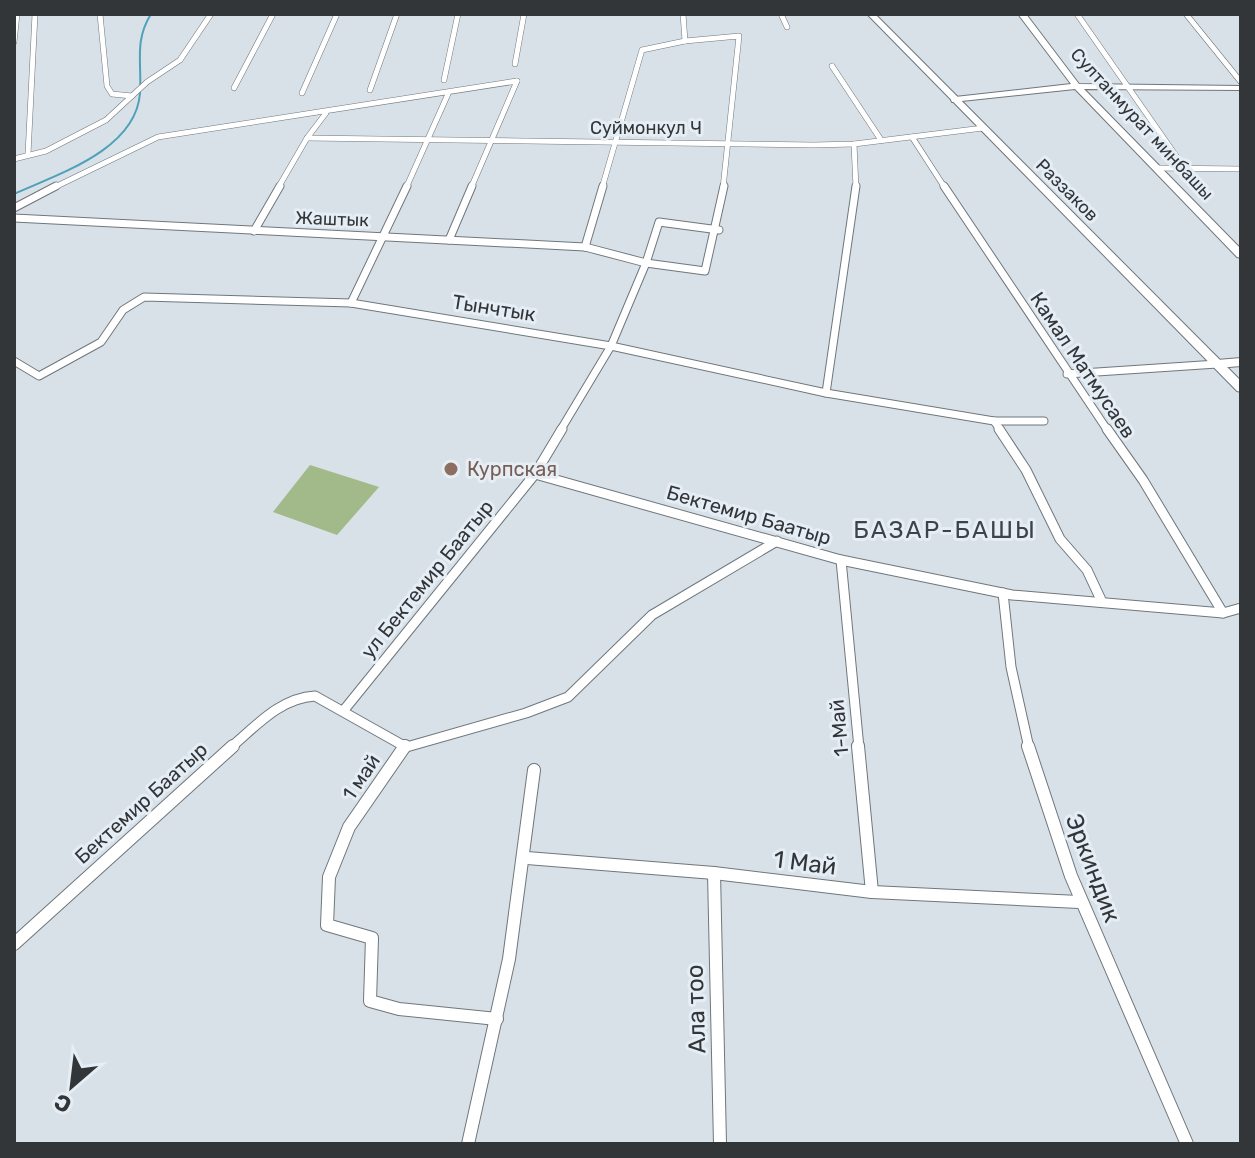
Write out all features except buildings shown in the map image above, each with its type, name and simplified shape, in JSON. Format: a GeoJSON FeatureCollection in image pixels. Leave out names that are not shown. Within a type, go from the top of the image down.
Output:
{"type":"FeatureCollection","features":[{"type":"Feature","properties":{"kind":"street"},"geometry":{"type":"LineString","coordinates":[[14,42],[17,14]]}},
{"type":"Feature","properties":{"kind":"street"},"geometry":{"type":"LineString","coordinates":[[28,154],[35,14]]}},
{"type":"Feature","properties":{"kind":"street"},"geometry":{"type":"LineString","coordinates":[[100,14],[107,86],[112,94],[132,96]]}},
{"type":"Feature","properties":{"kind":"street"},"geometry":{"type":"LineString","coordinates":[[14,159],[46,151],[106,120],[162,70],[180,60],[211,14]]}},
{"type":"Feature","properties":{"kind":"street"},"geometry":{"type":"LineString","coordinates":[[234,88],[273,14]]}},
{"type":"Feature","properties":{"kind":"street"},"geometry":{"type":"LineString","coordinates":[[302,93],[337,14]]}},
{"type":"Feature","properties":{"kind":"street"},"geometry":{"type":"LineString","coordinates":[[370,90],[397,14]]}},
{"type":"Feature","properties":{"kind":"street"},"geometry":{"type":"LineString","coordinates":[[444,80],[458,14]]}},
{"type":"Feature","properties":{"kind":"street"},"geometry":{"type":"LineString","coordinates":[[515,64],[524,14]]}},
{"type":"Feature","properties":{"kind":"street"},"geometry":{"type":"LineString","coordinates":[[683,14],[685,41]]}},
{"type":"Feature","properties":{"kind":"street"},"geometry":{"type":"LineString","coordinates":[[781,14],[787,27]]}},
{"type":"Feature","properties":{"kind":"street","name":"Раззаков"},"geometry":{"type":"LineString","coordinates":[[871,14],[1241,388]]}},
{"type":"Feature","properties":{"kind":"street","name":"Султанмурат минбашы"},"geometry":{"type":"LineString","coordinates":[[1022,14],[1077,86],[1241,255]]}},
{"type":"Feature","properties":{"kind":"street"},"geometry":{"type":"LineString","coordinates":[[1077,14],[1183,166]]}},
{"type":"Feature","properties":{"kind":"street"},"geometry":{"type":"LineString","coordinates":[[1186,14],[1241,85]]}},
{"type":"Feature","properties":{"kind":"street"},"geometry":{"type":"LineString","coordinates":[[585,247],[642,50],[685,41],[739,36],[731,142],[719,230]]}},
{"type":"Feature","properties":{"kind":"street"},"geometry":{"type":"LineString","coordinates":[[832,66],[881,140]]}},
{"type":"Feature","properties":{"kind":"street"},"geometry":{"type":"LineString","coordinates":[[14,208],[134,146],[158,137],[517,81],[449,240]]}},
{"type":"Feature","properties":{"kind":"street"},"geometry":{"type":"LineString","coordinates":[[955,100],[1077,86],[1241,85]]}},
{"type":"Feature","properties":{"kind":"street"},"geometry":{"type":"LineString","coordinates":[[351,303],[448,94]]}},
{"type":"Feature","properties":{"kind":"street"},"geometry":{"type":"LineString","coordinates":[[254,231],[307,138],[326,113]]}},
{"type":"Feature","properties":{"kind":"street","name":"Суймонкул Ч"},"geometry":{"type":"LineString","coordinates":[[307,138],[854,144],[983,128]]}},
{"type":"Feature","properties":{"kind":"street","name":"Камал Матмусаев"},"geometry":{"type":"LineString","coordinates":[[912,137],[1067,374],[1143,480],[1223,613]]}},
{"type":"Feature","properties":{"kind":"street"},"geometry":{"type":"LineString","coordinates":[[826,393],[856,193],[854,144]]}},
{"type":"Feature","properties":{"kind":"street"},"geometry":{"type":"LineString","coordinates":[[1157,168],[1241,169]]}},
{"type":"Feature","properties":{"kind":"street","name":"Жаштык"},"geometry":{"type":"LineString","coordinates":[[14,218],[585,247],[646,263],[705,271],[719,230]]}},
{"type":"Feature","properties":{"kind":"street","name":"ул Бектемир Баатыр"},"geometry":{"type":"LineString","coordinates":[[344,710],[535,474],[611,346],[646,263],[659,222],[719,230]]}},
{"type":"Feature","properties":{"kind":"street","name":"Тынчтык"},"geometry":{"type":"LineString","coordinates":[[14,361],[39,376],[101,342],[123,310],[144,297],[351,303],[611,346],[826,393],[994,421],[1044,421]]}},
{"type":"Feature","properties":{"kind":"street"},"geometry":{"type":"LineString","coordinates":[[1067,374],[1241,362]]}},
{"type":"Feature","properties":{"kind":"street"},"geometry":{"type":"LineString","coordinates":[[994,421],[1026,470],[1060,539],[1087,570],[1102,602]]}},
{"type":"Feature","properties":{"kind":"street","name":"Бектемир Баатыр"},"geometry":{"type":"LineString","coordinates":[[535,474],[841,560],[1003,593],[1223,613],[1241,608]]}},
{"type":"Feature","properties":{"kind":"street","name":"1 май"},"geometry":{"type":"LineString","coordinates":[[497,1019],[399,1009],[370,1001],[372,938],[327,925],[329,877],[349,827],[404,746],[526,713],[568,697],[652,615],[777,541]]}},
{"type":"Feature","properties":{"kind":"street","name":"1-Май"},"geometry":{"type":"LineString","coordinates":[[841,560],[872,892]]}},
{"type":"Feature","properties":{"kind":"street","name":"Эркиндик"},"geometry":{"type":"LineString","coordinates":[[1003,593],[1006,638],[1026,747],[1079,902],[1131,1011],[1187,1144]]}},
{"type":"Feature","properties":{"kind":"street","name":"Бектемир Баатыр"},"geometry":{"type":"LineString","coordinates":[[14,944],[224,753],[283,704],[299,697],[315,696],[404,746]]}},
{"type":"Feature","properties":{"kind":"street"},"geometry":{"type":"LineString","coordinates":[[468,1144],[497,1019],[527,858],[534,770]]}},
{"type":"Feature","properties":{"kind":"street","name":"1 Май"},"geometry":{"type":"LineString","coordinates":[[527,858],[714,873],[872,892],[1079,902]]}},
{"type":"Feature","properties":{"kind":"street","name":"Ала тоо"},"geometry":{"type":"LineString","coordinates":[[714,873],[720,1144]]}},
{"type":"Feature","properties":{"kind":"green space"},"geometry":{"type":"Polygon","coordinates":[[[310,465],[379,487],[337,535],[273,512],[310,465]]]}},
{"type":"Feature","properties":{"kind":"waterway"},"geometry":{"type":"LineString","coordinates":[[14,194],[92,157],[125,130],[135,113],[140,93],[142,34],[151,14]]}},
{"type":"Feature","properties":{"kind":"place","name":"Курпская"},"geometry":{"type":"Point","coordinates":[451,469]}},
{"type":"Feature","properties":{"kind":"district","name":"БАЗАР-БАШЫ"},"geometry":{"type":"Point","coordinates":[945,530]}}]}
